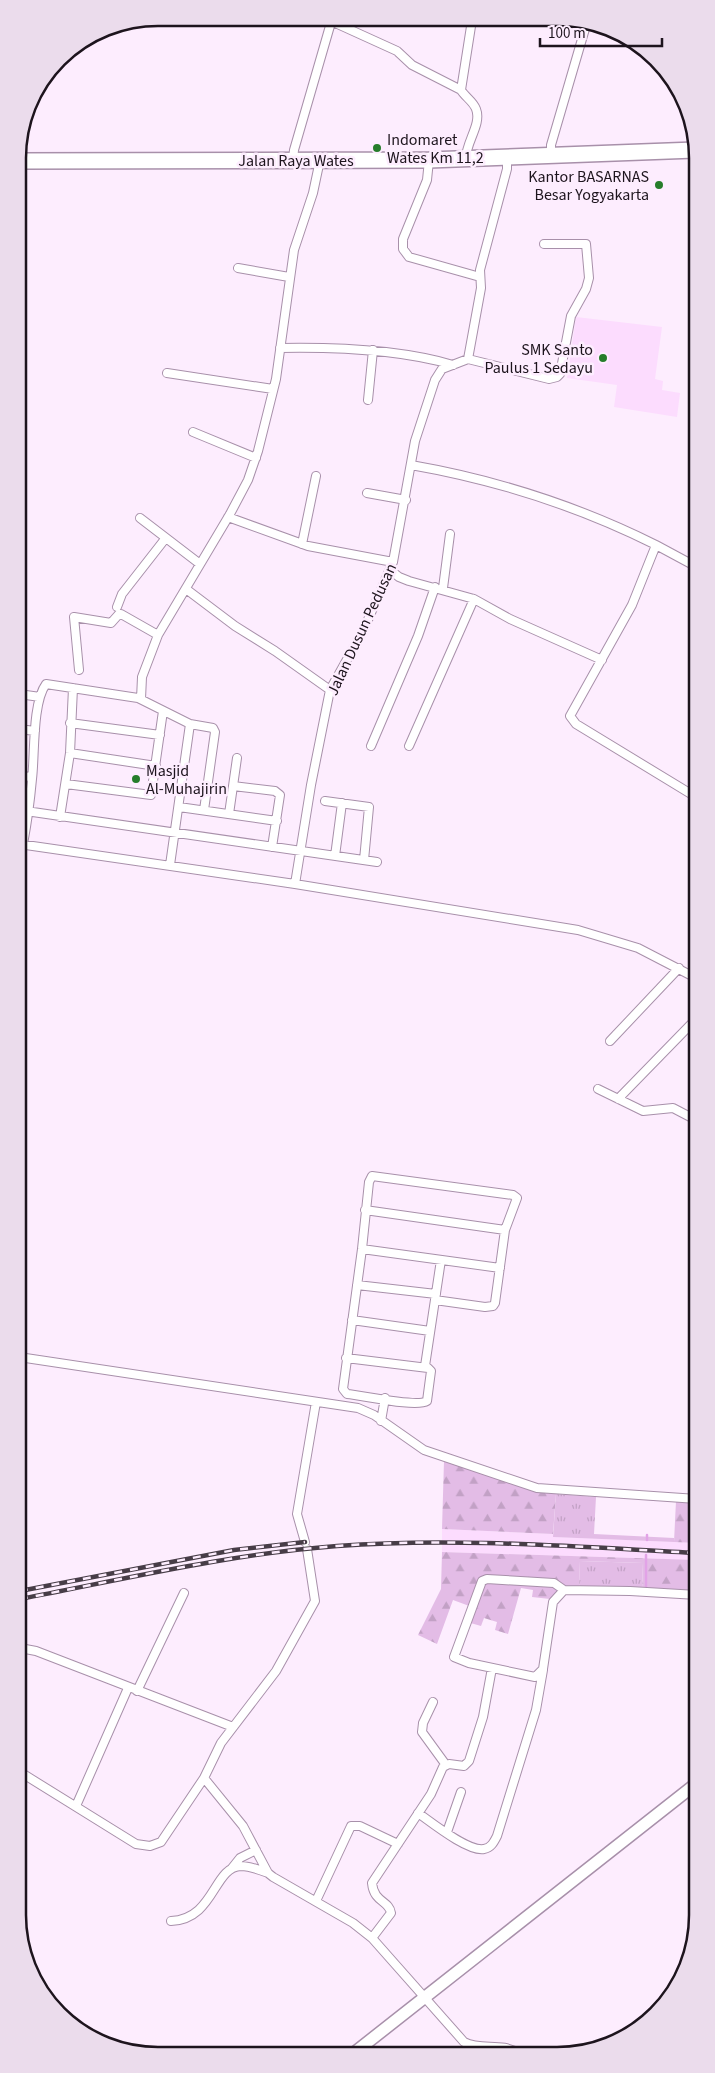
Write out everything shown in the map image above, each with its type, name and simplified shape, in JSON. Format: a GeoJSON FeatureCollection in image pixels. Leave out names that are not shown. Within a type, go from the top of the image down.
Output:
{"type":"FeatureCollection","features":[{"type":"Feature","properties":{"kind":"highway","name":"Jalan Raya Wates"},"geometry":{"type":"LineString","coordinates":[[27,161],[430,160],[689,150]]}},
{"type":"Feature","properties":{"kind":"street"},"geometry":{"type":"LineString","coordinates":[[461,90],[471,26]]}},
{"type":"Feature","properties":{"kind":"street"},"geometry":{"type":"LineString","coordinates":[[293,160],[296,140],[329,27]]}},
{"type":"Feature","properties":{"kind":"street"},"geometry":{"type":"LineString","coordinates":[[345,27],[397,51],[412,65],[461,90],[473,103],[478,116],[466,151],[466,158]]}},
{"type":"Feature","properties":{"kind":"street"},"geometry":{"type":"LineString","coordinates":[[551,155],[551,145],[585,30]]}},
{"type":"Feature","properties":{"kind":"street"},"geometry":{"type":"LineString","coordinates":[[507,157],[507,169],[480,277],[481,288],[468,359],[549,379],[560,374],[570,316],[586,289],[589,270],[586,244],[544,244]]}},
{"type":"Feature","properties":{"kind":"street"},"geometry":{"type":"LineString","coordinates":[[141,699],[142,677],[158,635],[228,517],[248,480],[256,458],[273,389],[294,250],[313,193],[320,160]]}},
{"type":"Feature","properties":{"kind":"street"},"geometry":{"type":"LineString","coordinates":[[430,160],[427,180],[404,233],[403,249],[409,256],[480,277]]}},
{"type":"Feature","properties":{"kind":"street"},"geometry":{"type":"LineString","coordinates":[[238,268],[289,277]]}},
{"type":"Feature","properties":{"kind":"street"},"geometry":{"type":"LineString","coordinates":[[280,348],[373,350],[436,360],[454,365]]}},
{"type":"Feature","properties":{"kind":"street"},"geometry":{"type":"LineString","coordinates":[[368,400],[373,350]]}},
{"type":"Feature","properties":{"kind":"street","name":"Jalan Dusun Pedusan"},"geometry":{"type":"LineString","coordinates":[[295,884],[311,785],[330,690],[364,629],[392,566],[406,500],[411,464],[423,412],[435,380],[442,369],[468,359]]}},
{"type":"Feature","properties":{"kind":"street"},"geometry":{"type":"LineString","coordinates":[[167,372],[273,389]]}},
{"type":"Feature","properties":{"kind":"street"},"geometry":{"type":"LineString","coordinates":[[193,432],[256,458]]}},
{"type":"Feature","properties":{"kind":"street"},"geometry":{"type":"LineString","coordinates":[[411,464],[486,480],[548,499],[612,523],[689,563]]}},
{"type":"Feature","properties":{"kind":"street"},"geometry":{"type":"LineString","coordinates":[[302,544],[316,476]]}},
{"type":"Feature","properties":{"kind":"street"},"geometry":{"type":"LineString","coordinates":[[367,493],[406,500]]}},
{"type":"Feature","properties":{"kind":"street"},"geometry":{"type":"LineString","coordinates":[[228,517],[302,544],[392,566],[399,577],[474,598],[510,619],[602,660]]}},
{"type":"Feature","properties":{"kind":"street"},"geometry":{"type":"LineString","coordinates":[[140,518],[200,564]]}},
{"type":"Feature","properties":{"kind":"street"},"geometry":{"type":"LineString","coordinates":[[371,746],[439,588],[450,534]]}},
{"type":"Feature","properties":{"kind":"street"},"geometry":{"type":"LineString","coordinates":[[117,608],[122,594],[165,539]]}},
{"type":"Feature","properties":{"kind":"street"},"geometry":{"type":"LineString","coordinates":[[656,545],[632,605],[602,660],[585,686],[570,716],[571,720],[689,793]]}},
{"type":"Feature","properties":{"kind":"street"},"geometry":{"type":"LineString","coordinates":[[186,589],[236,626],[330,690]]}},
{"type":"Feature","properties":{"kind":"street"},"geometry":{"type":"LineString","coordinates":[[409,746],[474,598]]}},
{"type":"Feature","properties":{"kind":"street"},"geometry":{"type":"LineString","coordinates":[[79,670],[74,618],[111,623],[119,614],[122,614],[158,635]]}},
{"type":"Feature","properties":{"kind":"street"},"geometry":{"type":"LineString","coordinates":[[27,818],[35,731],[40,698],[46,684],[141,699],[163,712],[190,724],[210,726],[215,732],[204,810]]}},
{"type":"Feature","properties":{"kind":"street"},"geometry":{"type":"LineString","coordinates":[[60,817],[70,753],[70,723],[74,688]]}},
{"type":"Feature","properties":{"kind":"street"},"geometry":{"type":"LineString","coordinates":[[27,695],[40,698]]}},
{"type":"Feature","properties":{"kind":"street"},"geometry":{"type":"LineString","coordinates":[[66,784],[150,796],[152,794],[163,712]]}},
{"type":"Feature","properties":{"kind":"street"},"geometry":{"type":"LineString","coordinates":[[70,723],[160,735]]}},
{"type":"Feature","properties":{"kind":"street"},"geometry":{"type":"LineString","coordinates":[[170,865],[190,724]]}},
{"type":"Feature","properties":{"kind":"street"},"geometry":{"type":"LineString","coordinates":[[27,729],[35,731]]}},
{"type":"Feature","properties":{"kind":"street"},"geometry":{"type":"LineString","coordinates":[[70,753],[156,766]]}},
{"type":"Feature","properties":{"kind":"street"},"geometry":{"type":"LineString","coordinates":[[229,814],[237,758]]}},
{"type":"Feature","properties":{"kind":"street"},"geometry":{"type":"LineString","coordinates":[[27,777],[32,777]]}},
{"type":"Feature","properties":{"kind":"street"},"geometry":{"type":"LineString","coordinates":[[233,786],[278,793],[280,798],[272,847]]}},
{"type":"Feature","properties":{"kind":"street"},"geometry":{"type":"LineString","coordinates":[[325,801],[368,807],[370,809],[364,860]]}},
{"type":"Feature","properties":{"kind":"street"},"geometry":{"type":"LineString","coordinates":[[335,856],[342,803]]}},
{"type":"Feature","properties":{"kind":"street"},"geometry":{"type":"LineString","coordinates":[[179,807],[276,821]]}},
{"type":"Feature","properties":{"kind":"street"},"geometry":{"type":"LineString","coordinates":[[28,812],[377,862]]}},
{"type":"Feature","properties":{"kind":"street"},"geometry":{"type":"LineString","coordinates":[[27,845],[295,884],[588,932],[638,948],[689,974]]}},
{"type":"Feature","properties":{"kind":"street"},"geometry":{"type":"LineString","coordinates":[[610,1041],[679,968]]}},
{"type":"Feature","properties":{"kind":"street"},"geometry":{"type":"LineString","coordinates":[[618,1098],[689,1026]]}},
{"type":"Feature","properties":{"kind":"street"},"geometry":{"type":"LineString","coordinates":[[598,1089],[643,1111],[674,1108],[688,1116]]}},
{"type":"Feature","properties":{"kind":"street"},"geometry":{"type":"LineString","coordinates":[[346,1358],[425,1366],[431,1371],[428,1398],[425,1403],[344,1392],[346,1358],[362,1249],[369,1182],[375,1175],[513,1195],[517,1201],[505,1230],[495,1303],[493,1306],[485,1307],[357,1285]]}},
{"type":"Feature","properties":{"kind":"street"},"geometry":{"type":"LineString","coordinates":[[365,1210],[505,1230]]}},
{"type":"Feature","properties":{"kind":"street"},"geometry":{"type":"LineString","coordinates":[[362,1249],[500,1268]]}},
{"type":"Feature","properties":{"kind":"street"},"geometry":{"type":"LineString","coordinates":[[425,1366],[441,1260]]}},
{"type":"Feature","properties":{"kind":"street"},"geometry":{"type":"LineString","coordinates":[[352,1320],[430,1331]]}},
{"type":"Feature","properties":{"kind":"street"},"geometry":{"type":"LineString","coordinates":[[26,1358],[347,1406],[367,1412],[410,1442],[436,1455],[537,1488],[688,1498]]}},
{"type":"Feature","properties":{"kind":"street"},"geometry":{"type":"LineString","coordinates":[[367,1412],[368,1396]]}},
{"type":"Feature","properties":{"kind":"street"},"geometry":{"type":"LineString","coordinates":[[381,1421],[385,1398]]}},
{"type":"Feature","properties":{"kind":"street"},"geometry":{"type":"LineString","coordinates":[[26,1776],[136,1844],[156,1845],[161,1842],[204,1778],[215,1754],[233,1727],[276,1671],[315,1601],[306,1545],[297,1514],[316,1402]]}},
{"type":"Feature","properties":{"kind":"street"},"geometry":{"type":"LineString","coordinates":[[543,1669],[535,1677],[492,1668],[454,1657],[482,1581],[487,1579],[554,1582],[564,1590],[688,1595]]}},
{"type":"Feature","properties":{"kind":"street"},"geometry":{"type":"LineString","coordinates":[[418,1813],[469,1846],[482,1850],[492,1845],[497,1836],[536,1710],[553,1602],[564,1590]]}},
{"type":"Feature","properties":{"kind":"street"},"geometry":{"type":"LineString","coordinates":[[137,1691],[184,1593]]}},
{"type":"Feature","properties":{"kind":"street"},"geometry":{"type":"LineString","coordinates":[[26,1649],[36,1651],[233,1727]]}},
{"type":"Feature","properties":{"kind":"street"},"geometry":{"type":"LineString","coordinates":[[434,1702],[423,1724],[422,1732],[446,1765],[461,1767],[469,1761],[483,1717],[492,1668]]}},
{"type":"Feature","properties":{"kind":"street"},"geometry":{"type":"LineString","coordinates":[[76,1806],[128,1688]]}},
{"type":"Feature","properties":{"kind":"street"},"geometry":{"type":"LineString","coordinates":[[372,1938],[391,1913],[388,1906],[376,1897],[372,1883],[418,1813],[446,1765]]}},
{"type":"Feature","properties":{"kind":"street"},"geometry":{"type":"LineString","coordinates":[[204,1778],[243,1826],[268,1873]]}},
{"type":"Feature","properties":{"kind":"street"},"geometry":{"type":"LineString","coordinates":[[362,2047],[688,1790]]}},
{"type":"Feature","properties":{"kind":"street"},"geometry":{"type":"LineString","coordinates":[[447,1832],[461,1792]]}},
{"type":"Feature","properties":{"kind":"street"},"geometry":{"type":"LineString","coordinates":[[316,1901],[351,1826],[360,1826],[398,1844]]}},
{"type":"Feature","properties":{"kind":"street"},"geometry":{"type":"LineString","coordinates":[[171,1921],[184,1920],[193,1916],[210,1898],[224,1876],[240,1858],[256,1850]]}},
{"type":"Feature","properties":{"kind":"street"},"geometry":{"type":"LineString","coordinates":[[232,1868],[247,1866],[268,1873],[316,1901],[372,1938],[464,2042],[476,2046],[508,2047]]}},
{"type":"Feature","properties":{"kind":"shaded area","name":"SMK Santo Paulus 1 Sedayu"},"geometry":{"type":"Polygon","coordinates":[[[576,317],[662,327],[655,379],[663,381],[662,390],[680,393],[677,417],[614,407],[617,385],[567,378],[576,317]]]}},
{"type":"Feature","properties":{"kind":"shaded area"},"geometry":{"type":"Polygon","coordinates":[[[442,1529],[553,1534],[554,1537],[688,1543],[688,1560],[442,1552],[442,1529]]]}},
{"type":"Feature","properties":{"kind":"green space"},"geometry":{"type":"Polygon","coordinates":[[[444,1461],[537,1492],[556,1494],[553,1534],[442,1529],[444,1461]]]}},
{"type":"Feature","properties":{"kind":"green space"},"geometry":{"type":"Polygon","coordinates":[[[556,1494],[596,1497],[594,1534],[674,1538],[674,1542],[553,1537],[556,1494]]]}},
{"type":"Feature","properties":{"kind":"green space"},"geometry":{"type":"Polygon","coordinates":[[[676,1501],[688,1502],[688,1543],[674,1542],[676,1501]]]}},
{"type":"Feature","properties":{"kind":"green space"},"geometry":{"type":"Polygon","coordinates":[[[442,1552],[688,1560],[688,1592],[642,1589],[643,1563],[580,1561],[579,1587],[559,1588],[550,1599],[532,1597],[533,1590],[521,1588],[508,1634],[495,1630],[497,1622],[484,1618],[481,1626],[467,1622],[472,1607],[453,1600],[437,1644],[418,1635],[441,1589],[442,1552]]]}},
{"type":"Feature","properties":{"kind":"green space"},"geometry":{"type":"Polygon","coordinates":[[[580,1561],[643,1563],[642,1589],[579,1587],[580,1561]]]}},
{"type":"Feature","properties":{"kind":"waterway"},"geometry":{"type":"LineString","coordinates":[[647,1535],[647,1540]]}},
{"type":"Feature","properties":{"kind":"waterway"},"geometry":{"type":"LineString","coordinates":[[646,1555],[646,1587]]}},
{"type":"Feature","properties":{"kind":"railway"},"geometry":{"type":"LineString","coordinates":[[26,1590],[234,1550],[305,1542]]}},
{"type":"Feature","properties":{"kind":"railway"},"geometry":{"type":"LineString","coordinates":[[26,1598],[217,1561],[337,1546],[427,1542],[688,1553]]}},
{"type":"Feature","properties":{"kind":"place","name":"Indomaret Wates Km 11,2"},"geometry":{"type":"Point","coordinates":[377,148]}},
{"type":"Feature","properties":{"kind":"place","name":"Kantor BASARNAS Besar Yogyakarta"},"geometry":{"type":"Point","coordinates":[659,185]}},
{"type":"Feature","properties":{"kind":"place","name":"SMK Santo Paulus 1 Sedayu"},"geometry":{"type":"Point","coordinates":[603,358]}},
{"type":"Feature","properties":{"kind":"place","name":"Masjid Al-Muhajirin"},"geometry":{"type":"Point","coordinates":[136,779]}}]}
